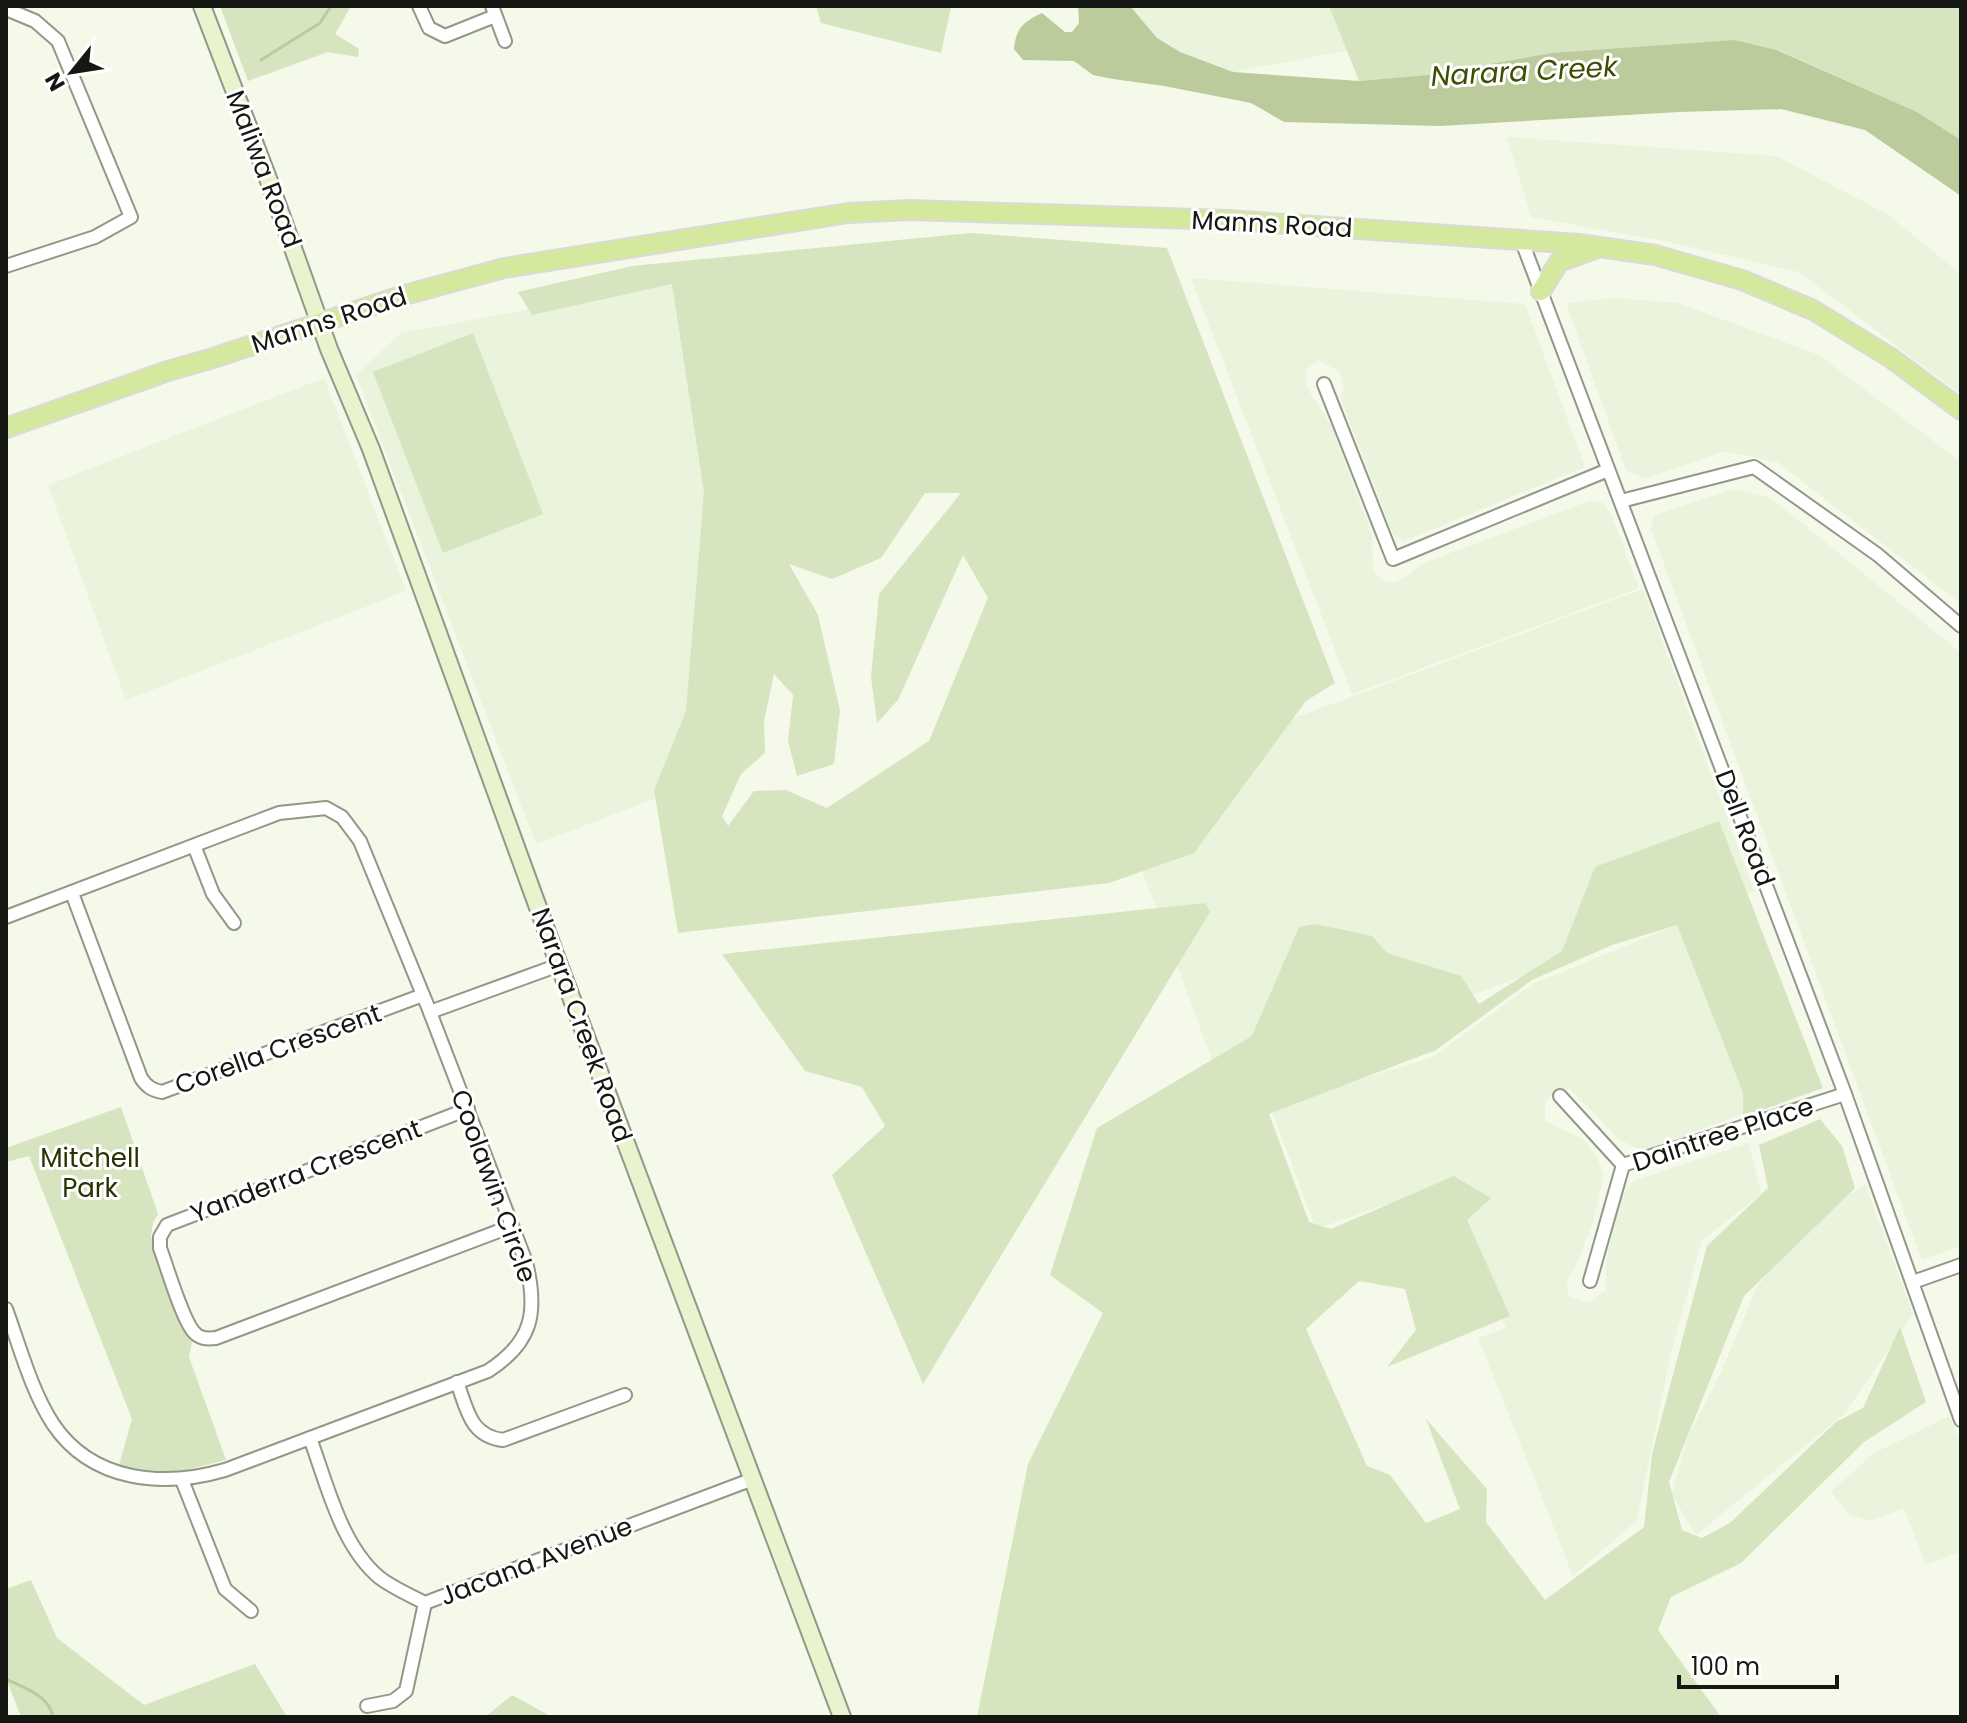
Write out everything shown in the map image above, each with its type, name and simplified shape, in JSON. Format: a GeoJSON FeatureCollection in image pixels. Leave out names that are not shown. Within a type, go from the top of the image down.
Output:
{"type":"FeatureCollection","features":[{"type":"Feature","properties":{"kind":"main road","name":"Manns Road"},"geometry":{"type":"LineString","coordinates":[[6,428],[116,391],[218,369],[322,327],[507,277],[546,262],[848,213],[910,210],[1227,220],[1521,239],[1655,255],[1698,266],[1777,294],[1854,333],[1961,410]]}},
{"type":"Feature","properties":{"kind":"main road"},"geometry":{"type":"LineString","coordinates":[[1541,291],[1559,262],[1602,247]]}},
{"type":"Feature","properties":{"kind":"street","name":"Maliwa Road"},"geometry":{"type":"LineString","coordinates":[[202,6],[322,327]]}},
{"type":"Feature","properties":{"kind":"street"},"geometry":{"type":"LineString","coordinates":[[419,6],[429,28],[445,36],[494,11],[505,41]]}},
{"type":"Feature","properties":{"kind":"street"},"geometry":{"type":"LineString","coordinates":[[6,9],[35,21],[58,41],[131,217],[95,237],[6,266]]}},
{"type":"Feature","properties":{"kind":"street","name":"Dell Road"},"geometry":{"type":"LineString","coordinates":[[1521,239],[1845,1094],[1961,1420]]}},
{"type":"Feature","properties":{"kind":"street","name":"Narara Creek Road"},"geometry":{"type":"LineString","coordinates":[[322,327],[460,688],[559,965],[842,1717]]}},
{"type":"Feature","properties":{"kind":"street"},"geometry":{"type":"LineString","coordinates":[[1324,384],[1393,559],[1608,470]]}},
{"type":"Feature","properties":{"kind":"street"},"geometry":{"type":"LineString","coordinates":[[1621,501],[1754,467],[1878,555],[1961,626]]}},
{"type":"Feature","properties":{"kind":"street","name":"Coolawin Circle"},"geometry":{"type":"LineString","coordinates":[[6,917],[195,848],[279,813],[326,808],[342,817],[360,841],[430,1012],[526,1262],[533,1303],[523,1338],[488,1371],[225,1470],[182,1480],[141,1479],[119,1474],[97,1464],[73,1446],[54,1425],[40,1399],[6,1309]]}},
{"type":"Feature","properties":{"kind":"street"},"geometry":{"type":"LineString","coordinates":[[195,848],[213,894],[234,923]]}},
{"type":"Feature","properties":{"kind":"street","name":"Corella Crescent"},"geometry":{"type":"LineString","coordinates":[[72,893],[141,1078],[146,1086],[155,1091],[162,1092],[423,995]]}},
{"type":"Feature","properties":{"kind":"street"},"geometry":{"type":"LineString","coordinates":[[430,1012],[559,965]]}},
{"type":"Feature","properties":{"kind":"street","name":"Daintree Place"},"geometry":{"type":"LineString","coordinates":[[1590,1281],[1623,1165],[1845,1094]]}},
{"type":"Feature","properties":{"kind":"street"},"geometry":{"type":"LineString","coordinates":[[1560,1096],[1623,1165]]}},
{"type":"Feature","properties":{"kind":"street","name":"Yanderra Crescent"},"geometry":{"type":"LineString","coordinates":[[468,1109],[167,1225],[160,1237],[160,1248],[193,1331],[207,1339],[512,1226]]}},
{"type":"Feature","properties":{"kind":"street"},"geometry":{"type":"LineString","coordinates":[[1913,1282],[1961,1265]]}},
{"type":"Feature","properties":{"kind":"street"},"geometry":{"type":"LineString","coordinates":[[457,1382],[479,1432],[503,1440],[625,1395]]}},
{"type":"Feature","properties":{"kind":"street","name":"Jacana Avenue"},"geometry":{"type":"LineString","coordinates":[[310,1438],[339,1516],[360,1558],[381,1579],[425,1603],[753,1479]]}},
{"type":"Feature","properties":{"kind":"street"},"geometry":{"type":"LineString","coordinates":[[182,1480],[225,1589],[251,1611]]}},
{"type":"Feature","properties":{"kind":"street"},"geometry":{"type":"LineString","coordinates":[[367,1706],[393,1701],[406,1691],[425,1603]]}},
{"type":"Feature","properties":{"kind":"shaded area"},"geometry":{"type":"Polygon","coordinates":[[[1130,6],[1339,6],[1355,49],[1233,72],[1180,52],[1157,38],[1130,6]]]}},
{"type":"Feature","properties":{"kind":"shaded area"},"geometry":{"type":"Polygon","coordinates":[[[1507,137],[1776,156],[1887,214],[1961,274],[1961,395],[1799,272],[1664,241],[1531,217],[1507,137]]]}},
{"type":"Feature","properties":{"kind":"shaded area"},"geometry":{"type":"Polygon","coordinates":[[[1191,278],[1525,304],[1585,467],[1404,541],[1392,532],[1340,397],[1344,387],[1340,372],[1319,360],[1306,369],[1307,388],[1332,427],[1372,535],[1373,569],[1381,580],[1393,583],[1421,564],[1592,500],[1603,503],[1612,516],[1639,588],[1352,694],[1191,278]]]}},
{"type":"Feature","properties":{"kind":"shaded area"},"geometry":{"type":"Polygon","coordinates":[[[672,283],[759,759],[536,844],[356,375],[401,333],[672,283]]]}},
{"type":"Feature","properties":{"kind":"shaded area"},"geometry":{"type":"Polygon","coordinates":[[[1614,298],[1678,303],[1819,355],[1961,462],[1961,604],[1777,462],[1724,451],[1645,479],[1626,470],[1566,303],[1614,298]]]}},
{"type":"Feature","properties":{"kind":"shaded area"},"geometry":{"type":"Polygon","coordinates":[[[324,378],[406,591],[126,700],[48,485],[324,378]]]}},
{"type":"Feature","properties":{"kind":"shaded area"},"geometry":{"type":"Polygon","coordinates":[[[1735,489],[1771,498],[1961,653],[1961,1246],[1922,1260],[1651,529],[1654,515],[1735,489]]]}},
{"type":"Feature","properties":{"kind":"shaded area"},"geometry":{"type":"Polygon","coordinates":[[[1643,589],[1754,891],[1222,1087],[1111,786],[1643,589]]]}},
{"type":"Feature","properties":{"kind":"shaded area"},"geometry":{"type":"Polygon","coordinates":[[[1677,925],[1743,1094],[1743,1114],[1643,1151],[1620,1140],[1570,1089],[1555,1090],[1545,1102],[1545,1121],[1583,1139],[1597,1157],[1604,1175],[1592,1225],[1567,1280],[1569,1297],[1588,1303],[1606,1290],[1606,1264],[1616,1208],[1633,1181],[1749,1143],[1761,1194],[1702,1240],[1671,1352],[1637,1520],[1573,1576],[1478,1338],[1506,1328],[1452,1182],[1316,1229],[1271,1108],[1433,1057],[1533,984],[1677,925]]]}},
{"type":"Feature","properties":{"kind":"shaded area"},"geometry":{"type":"Polygon","coordinates":[[[1865,1184],[1913,1314],[1844,1414],[1696,1535],[1672,1495],[1687,1439],[1722,1370],[1756,1289],[1801,1227],[1865,1184]]]}},
{"type":"Feature","properties":{"kind":"shaded area"},"geometry":{"type":"Polygon","coordinates":[[[1950,1416],[1961,1446],[1961,1551],[1926,1565],[1904,1508],[1871,1521],[1848,1514],[1831,1492],[1874,1453],[1950,1416]]]}},
{"type":"Feature","properties":{"kind":"green space"},"geometry":{"type":"Polygon","coordinates":[[[220,6],[351,6],[335,34],[359,49],[358,57],[328,52],[248,81],[220,6]]]}},
{"type":"Feature","properties":{"kind":"green space"},"geometry":{"type":"Polygon","coordinates":[[[816,6],[951,7],[941,53],[821,23],[816,6]]]}},
{"type":"Feature","properties":{"kind":"green space"},"geometry":{"type":"Polygon","coordinates":[[[1329,6],[1961,6],[1961,140],[1917,112],[1778,50],[1735,40],[1427,76],[1359,81],[1329,6]]]}},
{"type":"Feature","properties":{"kind":"green space"},"geometry":{"type":"Polygon","coordinates":[[[971,233],[1167,248],[1335,683],[1306,701],[1194,853],[1109,883],[678,933],[654,790],[686,711],[704,492],[672,284],[532,315],[518,292],[632,266],[971,233]],[[925,493],[881,558],[832,579],[789,564],[818,615],[840,710],[834,764],[797,776],[788,741],[793,695],[774,674],[764,721],[765,753],[741,774],[722,816],[728,826],[754,791],[786,790],[827,808],[929,741],[988,598],[963,555],[898,700],[877,723],[871,677],[879,594],[961,493],[925,493]]]}},
{"type":"Feature","properties":{"kind":"green space"},"geometry":{"type":"Polygon","coordinates":[[[473,333],[543,514],[443,553],[373,372],[473,333]]]}},
{"type":"Feature","properties":{"kind":"green space"},"geometry":{"type":"Polygon","coordinates":[[[1719,821],[1823,1088],[1757,1112],[1743,1114],[1743,1093],[1677,925],[1612,945],[1532,980],[1436,1050],[1269,1114],[1309,1222],[1331,1229],[1454,1176],[1491,1198],[1467,1220],[1510,1316],[1387,1367],[1416,1330],[1405,1289],[1359,1281],[1306,1329],[1367,1466],[1390,1475],[1426,1523],[1460,1509],[1426,1419],[1487,1489],[1486,1522],[1545,1600],[1644,1527],[1652,1454],[1707,1246],[1768,1188],[1759,1145],[1820,1119],[1842,1146],[1855,1188],[1744,1296],[1669,1482],[1682,1530],[1702,1538],[1730,1523],[1836,1422],[1863,1408],[1900,1327],[1926,1402],[1864,1442],[1741,1563],[1671,1597],[1658,1630],[1721,1717],[977,1717],[1028,1464],[1103,1313],[1050,1275],[1097,1128],[1252,1036],[1299,927],[1315,924],[1372,936],[1387,953],[1461,976],[1479,1004],[1562,951],[1595,867],[1719,821]]]}},
{"type":"Feature","properties":{"kind":"green space"},"geometry":{"type":"Polygon","coordinates":[[[1205,903],[1210,912],[923,1384],[832,1175],[885,1126],[862,1087],[805,1071],[722,954],[1205,903]]]}},
{"type":"Feature","properties":{"kind":"green space","name":"Mitchell Park"},"geometry":{"type":"Polygon","coordinates":[[[121,1107],[158,1214],[151,1236],[181,1327],[192,1342],[189,1357],[226,1460],[186,1470],[143,1475],[119,1465],[132,1419],[29,1156],[6,1162],[6,1148],[121,1107]]]}},
{"type":"Feature","properties":{"kind":"green space"},"geometry":{"type":"Polygon","coordinates":[[[31,1580],[57,1638],[144,1705],[255,1664],[287,1717],[21,1717],[6,1678],[6,1589],[31,1580]]]}},
{"type":"Feature","properties":{"kind":"green space"},"geometry":{"type":"Polygon","coordinates":[[[512,1695],[552,1717],[485,1717],[512,1695]]]}},
{"type":"Feature","properties":{"kind":"water","name":"Narara Creek"},"geometry":{"type":"Polygon","coordinates":[[[1078,6],[1130,6],[1157,38],[1180,52],[1233,72],[1359,81],[1429,75],[1552,53],[1735,40],[1777,50],[1917,112],[1961,140],[1961,196],[1865,130],[1781,109],[1441,126],[1284,122],[1251,103],[1093,75],[1074,61],[1023,60],[1014,49],[1022,26],[1042,13],[1065,32],[1072,32],[1079,23],[1078,6]]]}},
{"type":"Feature","properties":{"kind":"waterway"},"geometry":{"type":"LineString","coordinates":[[261,60],[320,23],[331,6]]}},
{"type":"Feature","properties":{"kind":"waterway"},"geometry":{"type":"LineString","coordinates":[[6,1679],[41,1698],[51,1709],[53,1717]]}}]}
